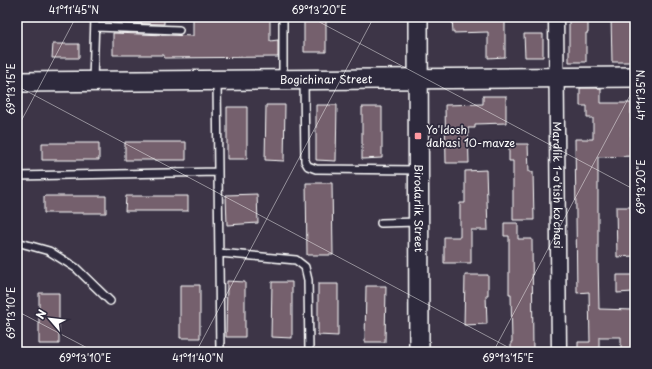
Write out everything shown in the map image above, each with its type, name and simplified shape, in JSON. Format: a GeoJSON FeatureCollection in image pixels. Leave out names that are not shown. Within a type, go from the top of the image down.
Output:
{"type":"FeatureCollection","features":[{"type":"Feature","properties":{"kind":"street","name":"Birodarlik Street"},"geometry":{"type":"LineString","coordinates":[[418,17],[419,352]]}},
{"type":"Feature","properties":{"kind":"street","name":"Mardlik 1-o'tish ko'chasi"},"geometry":{"type":"LineString","coordinates":[[556,17],[559,352]]}},
{"type":"Feature","properties":{"kind":"street","name":"Bogichinar Street"},"geometry":{"type":"LineString","coordinates":[[17,82],[635,77]]}},
{"type":"Feature","properties":{"kind":"lane"},"geometry":{"type":"LineString","coordinates":[[93,81],[95,17]]}},
{"type":"Feature","properties":{"kind":"lane"},"geometry":{"type":"LineString","coordinates":[[283,17],[283,80]]}},
{"type":"Feature","properties":{"kind":"lane"},"geometry":{"type":"LineString","coordinates":[[95,27],[179,30]]}},
{"type":"Feature","properties":{"kind":"lane"},"geometry":{"type":"LineString","coordinates":[[217,80],[220,352]]}},
{"type":"Feature","properties":{"kind":"lane"},"geometry":{"type":"LineString","coordinates":[[304,80],[305,161],[308,166],[316,169],[418,170]]}},
{"type":"Feature","properties":{"kind":"lane"},"geometry":{"type":"LineString","coordinates":[[17,176],[218,172]]}},
{"type":"Feature","properties":{"kind":"lane"},"geometry":{"type":"LineString","coordinates":[[381,223],[418,222]]}},
{"type":"Feature","properties":{"kind":"lane"},"geometry":{"type":"LineString","coordinates":[[17,242],[49,251],[76,268],[110,301]]}},
{"type":"Feature","properties":{"kind":"lane"},"geometry":{"type":"LineString","coordinates":[[219,254],[296,260],[305,267],[308,280],[309,352]]}},
{"type":"Feature","properties":{"kind":"building"},"geometry":{"type":"Polygon","coordinates":[[[117,17],[164,17],[164,24],[117,23],[117,17]]]}},
{"type":"Feature","properties":{"kind":"building"},"geometry":{"type":"Polygon","coordinates":[[[193,17],[270,17],[270,41],[278,40],[278,57],[164,58],[164,55],[113,55],[113,33],[193,36],[193,17]]]}},
{"type":"Feature","properties":{"kind":"building"},"geometry":{"type":"Polygon","coordinates":[[[304,17],[326,17],[326,52],[304,52],[304,17]]]}},
{"type":"Feature","properties":{"kind":"building"},"geometry":{"type":"Polygon","coordinates":[[[452,17],[505,17],[505,57],[488,58],[488,32],[453,33],[452,17]]]}},
{"type":"Feature","properties":{"kind":"building"},"geometry":{"type":"Polygon","coordinates":[[[569,17],[588,17],[588,33],[586,33],[586,62],[569,62],[569,17]]]}},
{"type":"Feature","properties":{"kind":"building"},"geometry":{"type":"Polygon","coordinates":[[[611,17],[631,17],[632,62],[612,62],[611,17]]]}},
{"type":"Feature","properties":{"kind":"building"},"geometry":{"type":"Polygon","coordinates":[[[524,34],[543,34],[543,57],[525,57],[524,34]]]}},
{"type":"Feature","properties":{"kind":"building"},"geometry":{"type":"Polygon","coordinates":[[[53,44],[79,44],[79,58],[52,58],[53,44]]]}},
{"type":"Feature","properties":{"kind":"building"},"geometry":{"type":"Polygon","coordinates":[[[580,88],[601,88],[601,103],[631,103],[631,136],[634,136],[635,156],[598,157],[598,261],[599,309],[633,310],[633,352],[621,352],[621,337],[599,337],[599,352],[578,352],[578,342],[590,342],[589,292],[577,293],[575,139],[593,139],[593,118],[587,118],[587,106],[580,106],[580,88]]]}},
{"type":"Feature","properties":{"kind":"building"},"geometry":{"type":"Polygon","coordinates":[[[483,96],[506,96],[506,123],[475,124],[475,128],[468,128],[469,163],[446,163],[445,105],[483,104],[483,96]]]}},
{"type":"Feature","properties":{"kind":"building"},"geometry":{"type":"Polygon","coordinates":[[[266,105],[285,105],[284,161],[265,160],[266,105]]]}},
{"type":"Feature","properties":{"kind":"building"},"geometry":{"type":"Polygon","coordinates":[[[316,105],[337,105],[336,161],[316,160],[316,105]]]}},
{"type":"Feature","properties":{"kind":"building"},"geometry":{"type":"Polygon","coordinates":[[[227,107],[247,107],[247,159],[227,159],[227,107]]]}},
{"type":"Feature","properties":{"kind":"building"},"geometry":{"type":"Polygon","coordinates":[[[362,107],[382,107],[382,158],[362,159],[362,107]]]}},
{"type":"Feature","properties":{"kind":"building"},"geometry":{"type":"Polygon","coordinates":[[[125,142],[186,142],[186,160],[125,160],[125,142]]]}},
{"type":"Feature","properties":{"kind":"building"},"geometry":{"type":"Polygon","coordinates":[[[42,143],[99,143],[99,160],[42,160],[42,143]]]}},
{"type":"Feature","properties":{"kind":"building"},"geometry":{"type":"Polygon","coordinates":[[[509,144],[528,144],[529,172],[533,172],[534,220],[513,220],[513,161],[509,161],[509,144]]]}},
{"type":"Feature","properties":{"kind":"building"},"geometry":{"type":"Polygon","coordinates":[[[486,170],[488,230],[471,230],[471,263],[444,263],[444,237],[460,237],[460,203],[465,203],[465,171],[486,170]]]}},
{"type":"Feature","properties":{"kind":"building"},"geometry":{"type":"Polygon","coordinates":[[[306,183],[332,183],[333,255],[307,255],[306,183]]]}},
{"type":"Feature","properties":{"kind":"building"},"geometry":{"type":"Polygon","coordinates":[[[257,194],[258,223],[227,225],[226,195],[257,194]]]}},
{"type":"Feature","properties":{"kind":"building"},"geometry":{"type":"Polygon","coordinates":[[[44,196],[106,196],[106,213],[44,213],[44,196]]]}},
{"type":"Feature","properties":{"kind":"building"},"geometry":{"type":"Polygon","coordinates":[[[126,196],[188,196],[188,211],[125,211],[126,196]]]}},
{"type":"Feature","properties":{"kind":"building"},"geometry":{"type":"Polygon","coordinates":[[[616,207],[634,207],[634,256],[617,257],[616,207]]]}},
{"type":"Feature","properties":{"kind":"building"},"geometry":{"type":"Polygon","coordinates":[[[504,223],[518,223],[518,239],[532,239],[533,352],[511,352],[509,236],[504,236],[504,223]]]}},
{"type":"Feature","properties":{"kind":"building"},"geometry":{"type":"Polygon","coordinates":[[[465,275],[488,275],[488,295],[486,295],[487,324],[464,325],[465,275]]]}},
{"type":"Feature","properties":{"kind":"building"},"geometry":{"type":"Polygon","coordinates":[[[617,275],[633,275],[633,292],[617,293],[617,275]]]}},
{"type":"Feature","properties":{"kind":"building"},"geometry":{"type":"Polygon","coordinates":[[[227,281],[245,282],[245,337],[226,337],[227,281]]]}},
{"type":"Feature","properties":{"kind":"building"},"geometry":{"type":"Polygon","coordinates":[[[272,282],[292,282],[292,338],[271,337],[272,282]]]}},
{"type":"Feature","properties":{"kind":"building"},"geometry":{"type":"Polygon","coordinates":[[[318,284],[338,284],[338,336],[318,335],[318,284]]]}},
{"type":"Feature","properties":{"kind":"building"},"geometry":{"type":"Polygon","coordinates":[[[180,285],[200,285],[200,338],[180,338],[180,285]]]}},
{"type":"Feature","properties":{"kind":"building"},"geometry":{"type":"Polygon","coordinates":[[[366,286],[386,286],[385,342],[365,342],[366,286]]]}},
{"type":"Feature","properties":{"kind":"building"},"geometry":{"type":"Polygon","coordinates":[[[39,293],[59,293],[59,344],[39,344],[39,293]]]}},
{"type":"Feature","properties":{"kind":"place","name":"Yo'ldosh dahasi 10-mavze"},"geometry":{"type":"Point","coordinates":[418,136]}}]}
